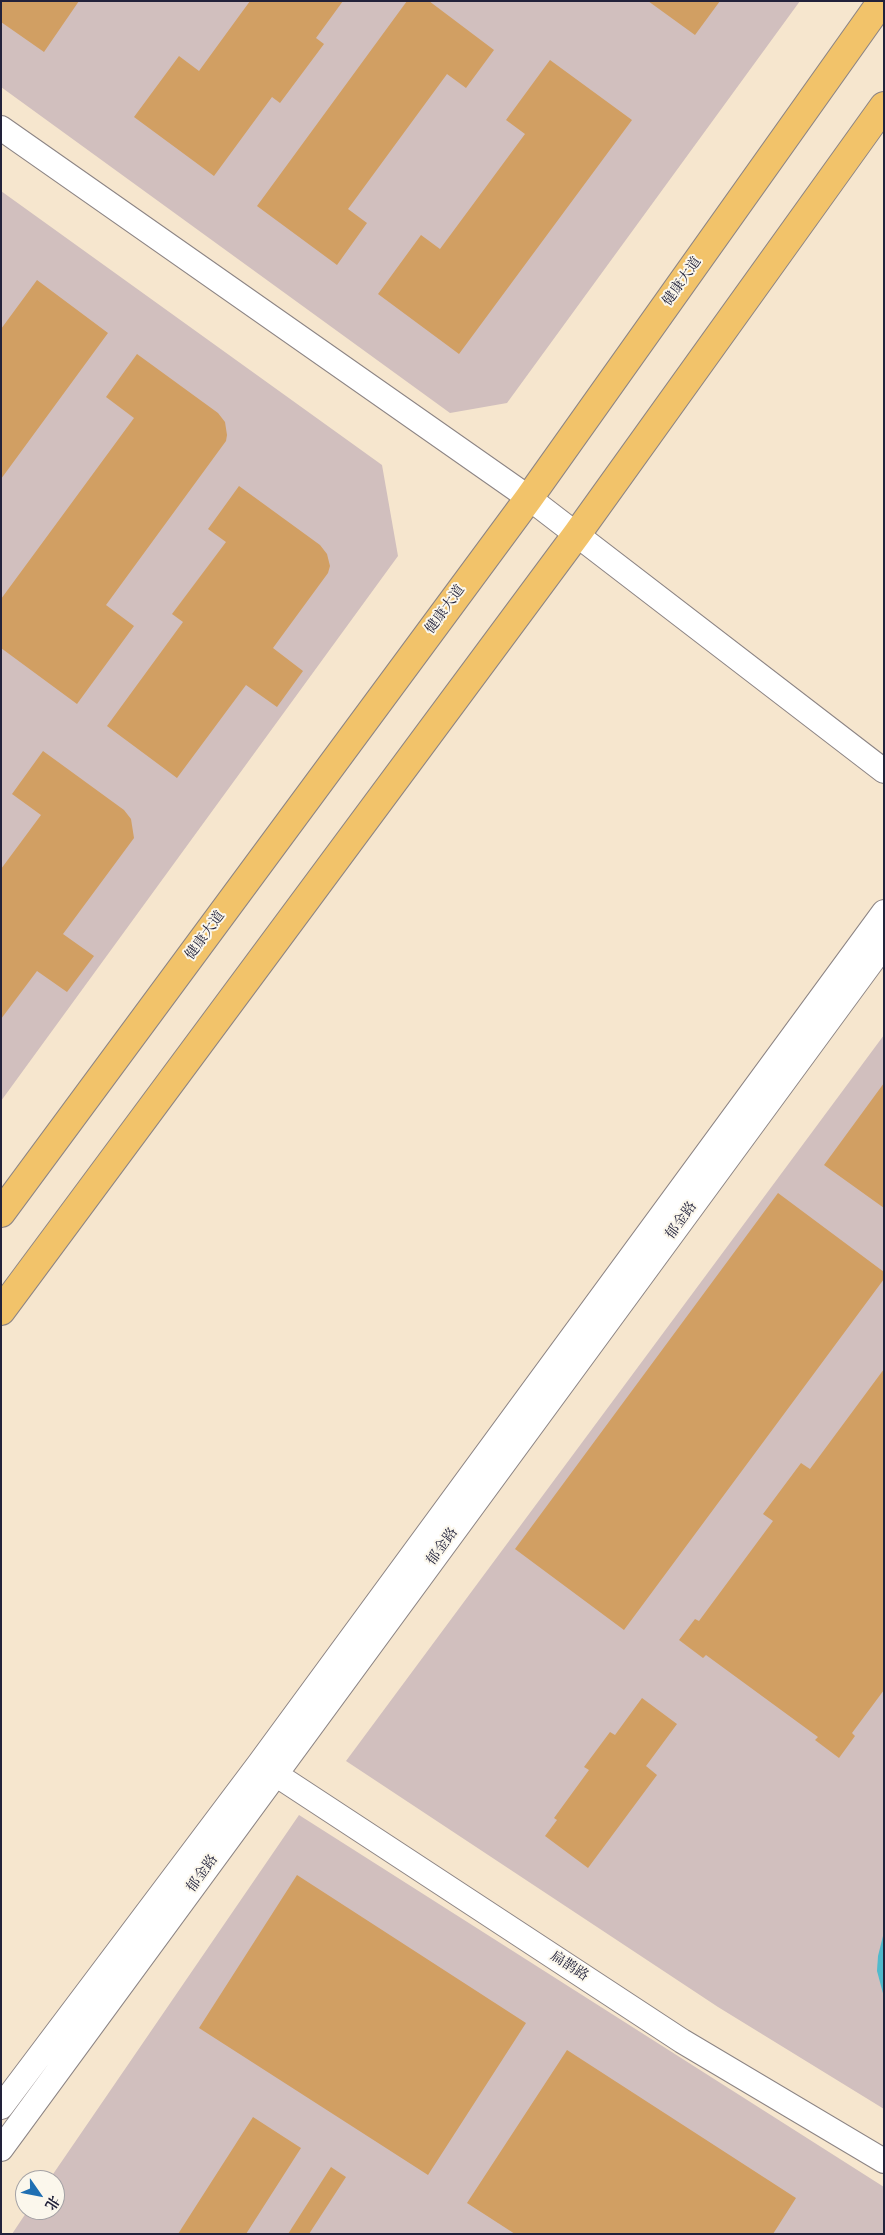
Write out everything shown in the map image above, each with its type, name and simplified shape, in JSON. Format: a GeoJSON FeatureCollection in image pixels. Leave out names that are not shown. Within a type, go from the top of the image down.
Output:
{"type":"FeatureCollection","features":[{"type":"Feature","properties":{"kind":"main road","name":"健康大道"},"geometry":{"type":"LineString","coordinates":[[1,1213],[529,498],[882,1]]}},
{"type":"Feature","properties":{"kind":"main road"},"geometry":{"type":"LineString","coordinates":[[1,1311],[577,534],[884,106]]}},
{"type":"Feature","properties":{"kind":"street"},"geometry":{"type":"LineString","coordinates":[[1,128],[529,498],[884,771]]}},
{"type":"Feature","properties":{"kind":"street","name":"郁金路"},"geometry":{"type":"LineString","coordinates":[[1,2150],[268,1769],[884,912]]}},
{"type":"Feature","properties":{"kind":"street","name":"郁金路"},"geometry":{"type":"LineString","coordinates":[[1,2108],[268,1769],[884,945]]}},
{"type":"Feature","properties":{"kind":"street","name":"扁鹊路"},"geometry":{"type":"LineString","coordinates":[[268,1769],[682,2041],[884,2161]]}},
{"type":"Feature","properties":{"kind":"shaded area"},"geometry":{"type":"Polygon","coordinates":[[[1,1],[800,1],[507,403],[450,413],[1,87],[1,1]]]}},
{"type":"Feature","properties":{"kind":"shaded area"},"geometry":{"type":"Polygon","coordinates":[[[1,191],[382,465],[398,556],[1,1101],[1,191]]]}},
{"type":"Feature","properties":{"kind":"shaded area"},"geometry":{"type":"Polygon","coordinates":[[[884,1035],[884,2109],[718,2007],[346,1761],[884,1035]]]}},
{"type":"Feature","properties":{"kind":"shaded area"},"geometry":{"type":"Polygon","coordinates":[[[299,1815],[884,2187],[884,2234],[12,2234],[21,2220],[65,2220],[65,2170],[56,2170],[299,1815]]]}},
{"type":"Feature","properties":{"kind":"water"},"geometry":{"type":"Polygon","coordinates":[[[884,1932],[884,1997],[877,1971],[878,1956],[884,1932]]]}},
{"type":"Feature","properties":{"kind":"building"},"geometry":{"type":"Polygon","coordinates":[[[1,1],[79,1],[44,52],[1,22],[1,1]]]}},
{"type":"Feature","properties":{"kind":"building"},"geometry":{"type":"Polygon","coordinates":[[[250,1],[343,1],[316,38],[324,44],[280,103],[272,97],[214,176],[134,117],[179,56],[199,71],[250,1]]]}},
{"type":"Feature","properties":{"kind":"building"},"geometry":{"type":"Polygon","coordinates":[[[407,1],[429,1],[494,50],[466,88],[447,74],[348,209],[367,223],[337,265],[257,206],[407,1]]]}},
{"type":"Feature","properties":{"kind":"building"},"geometry":{"type":"Polygon","coordinates":[[[648,1],[720,1],[695,35],[648,1]]]}},
{"type":"Feature","properties":{"kind":"building"},"geometry":{"type":"Polygon","coordinates":[[[550,60],[632,120],[459,354],[378,294],[421,235],[440,249],[525,134],[506,120],[550,60]]]}},
{"type":"Feature","properties":{"kind":"building"},"geometry":{"type":"Polygon","coordinates":[[[37,280],[108,333],[1,479],[1,329],[37,280]]]}},
{"type":"Feature","properties":{"kind":"building"},"geometry":{"type":"Polygon","coordinates":[[[137,354],[218,413],[225,422],[226,441],[106,605],[134,626],[77,704],[1,648],[1,599],[134,418],[106,397],[137,354]]]}},
{"type":"Feature","properties":{"kind":"building"},"geometry":{"type":"Polygon","coordinates":[[[239,486],[320,545],[327,554],[330,566],[328,573],[273,648],[303,671],[277,707],[246,685],[177,778],[107,726],[183,622],[172,614],[226,542],[208,529],[239,486]]]}},
{"type":"Feature","properties":{"kind":"building"},"geometry":{"type":"Polygon","coordinates":[[[43,751],[124,810],[131,819],[134,838],[63,934],[94,956],[67,992],[37,971],[1,1019],[1,869],[41,815],[12,794],[43,751]]]}},
{"type":"Feature","properties":{"kind":"building"},"geometry":{"type":"Polygon","coordinates":[[[884,1083],[884,1208],[824,1165],[884,1083]]]}},
{"type":"Feature","properties":{"kind":"building"},"geometry":{"type":"Polygon","coordinates":[[[778,1193],[884,1272],[884,1279],[624,1630],[515,1549],[778,1193]]]}},
{"type":"Feature","properties":{"kind":"building"},"geometry":{"type":"Polygon","coordinates":[[[884,1369],[884,1690],[852,1733],[855,1736],[839,1758],[815,1740],[818,1737],[706,1655],[703,1658],[679,1640],[695,1619],[699,1621],[773,1521],[763,1514],[801,1463],[810,1469],[884,1369]]]}},
{"type":"Feature","properties":{"kind":"building"},"geometry":{"type":"Polygon","coordinates":[[[642,1698],[677,1724],[646,1766],[657,1775],[588,1868],[545,1836],[557,1820],[554,1818],[589,1770],[584,1767],[610,1732],[615,1735],[642,1698]]]}},
{"type":"Feature","properties":{"kind":"building"},"geometry":{"type":"Polygon","coordinates":[[[297,1875],[526,2023],[428,2175],[199,2028],[297,1875]]]}},
{"type":"Feature","properties":{"kind":"building"},"geometry":{"type":"Polygon","coordinates":[[[567,2050],[796,2198],[773,2234],[515,2234],[467,2203],[567,2050]]]}},
{"type":"Feature","properties":{"kind":"building"},"geometry":{"type":"Polygon","coordinates":[[[253,2117],[301,2148],[246,2234],[178,2234],[253,2117]]]}},
{"type":"Feature","properties":{"kind":"building"},"geometry":{"type":"Polygon","coordinates":[[[331,2167],[346,2177],[309,2234],[288,2234],[331,2167]]]}}]}
